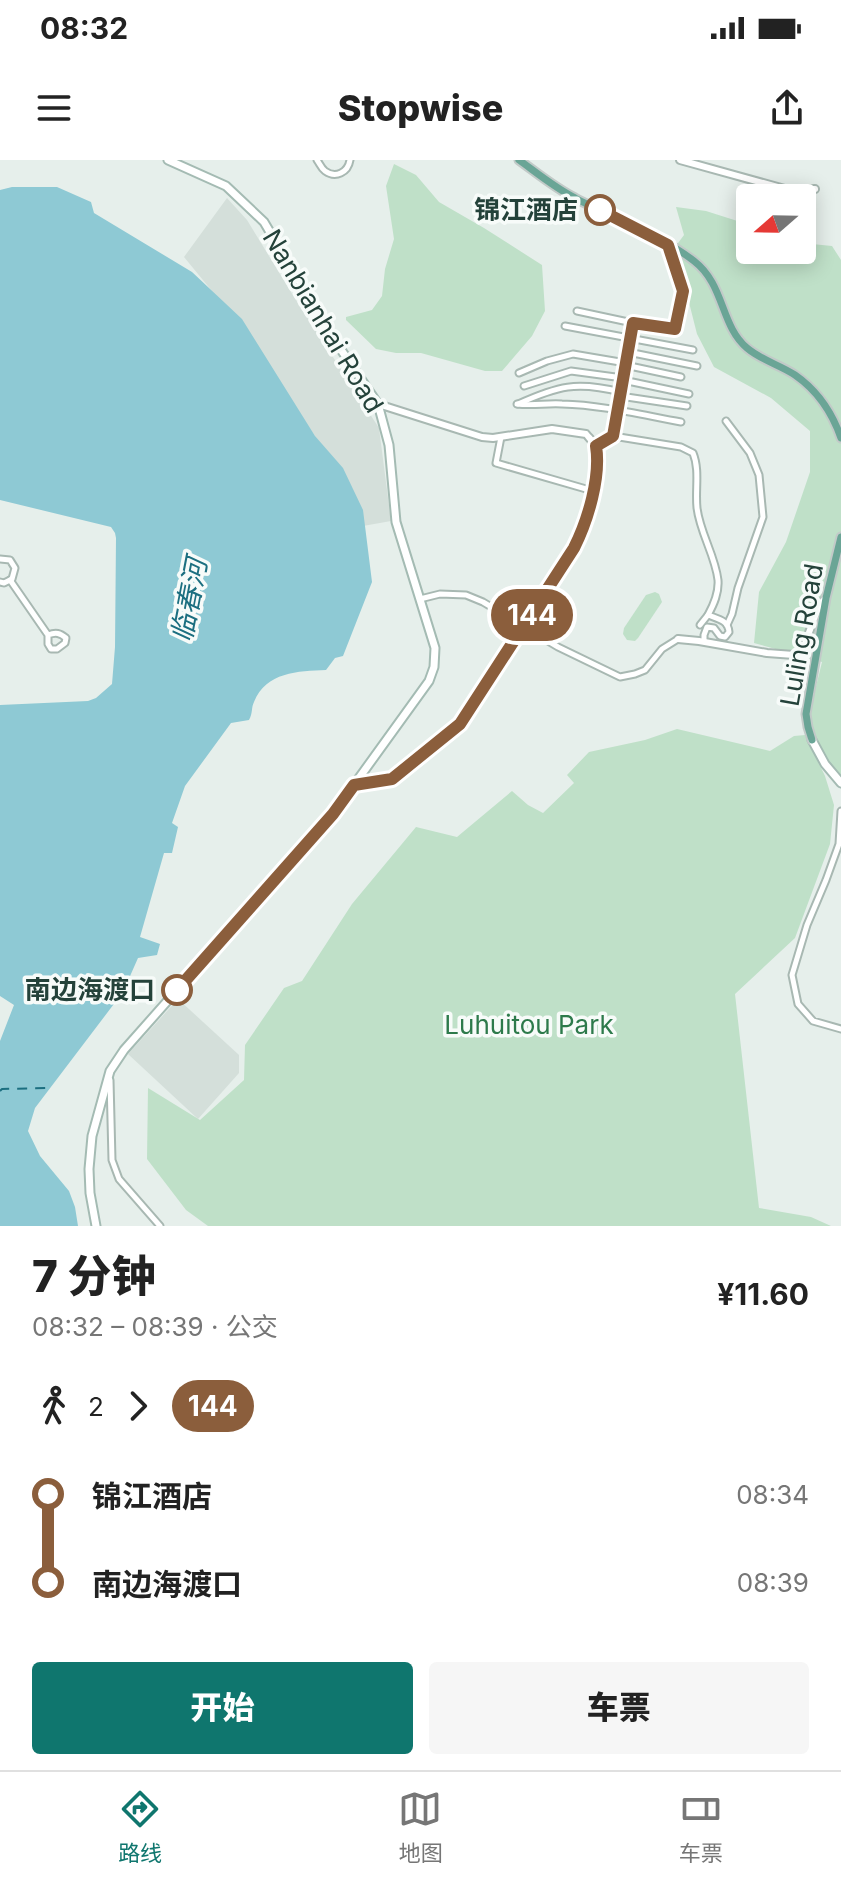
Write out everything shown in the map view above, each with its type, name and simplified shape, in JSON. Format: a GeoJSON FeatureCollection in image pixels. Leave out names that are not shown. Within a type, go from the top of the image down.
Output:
{"type":"FeatureCollection","features":[{"type":"Feature","properties":{"kind":"main road","name":"Nanbianhai Road"},"geometry":{"type":"LineString","coordinates":[[96,1226],[89,1169],[92,1136],[110,1071],[124,1050],[333,814],[429,681],[434,667],[435,648],[396,522],[389,445],[378,404],[331,335],[264,222],[226,186],[168,160]]}},
{"type":"Feature","properties":{"kind":"main road"},"geometry":{"type":"LineString","coordinates":[[519,160],[571,196],[696,262],[714,284],[739,340],[752,352],[795,375],[813,390],[827,406],[841,438]]}},
{"type":"Feature","properties":{"kind":"main road","name":"Luling Road"},"geometry":{"type":"LineString","coordinates":[[841,537],[826,598],[806,714],[812,740],[841,784]]}},
{"type":"Feature","properties":{"kind":"street"},"geometry":{"type":"LineString","coordinates":[[317,160],[326,172],[335,174],[344,172],[350,160]]}},
{"type":"Feature","properties":{"kind":"street"},"geometry":{"type":"LineString","coordinates":[[680,160],[767,184]]}},
{"type":"Feature","properties":{"kind":"street"},"geometry":{"type":"LineString","coordinates":[[577,311],[675,329],[683,291],[668,245]]}},
{"type":"Feature","properties":{"kind":"street"},"geometry":{"type":"LineString","coordinates":[[613,436],[633,323]]}},
{"type":"Feature","properties":{"kind":"street"},"geometry":{"type":"LineString","coordinates":[[565,326],[693,350]]}},
{"type":"Feature","properties":{"kind":"street"},"geometry":{"type":"LineString","coordinates":[[628,352],[697,366]]}},
{"type":"Feature","properties":{"kind":"street"},"geometry":{"type":"LineString","coordinates":[[519,373],[573,354],[681,377]]}},
{"type":"Feature","properties":{"kind":"street"},"geometry":{"type":"LineString","coordinates":[[524,386],[571,371],[689,394]]}},
{"type":"Feature","properties":{"kind":"street"},"geometry":{"type":"LineString","coordinates":[[681,422],[617,410],[562,404],[517,404],[558,387],[600,387],[620,394],[687,406]]}},
{"type":"Feature","properties":{"kind":"street"},"geometry":{"type":"LineString","coordinates":[[354,785],[392,779],[460,724],[578,540],[599,463],[596,446],[586,434],[552,429],[482,437],[378,404]]}},
{"type":"Feature","properties":{"kind":"street"},"geometry":{"type":"LineString","coordinates":[[726,421],[750,453],[759,475],[763,517],[727,625]]}},
{"type":"Feature","properties":{"kind":"street"},"geometry":{"type":"LineString","coordinates":[[596,446],[613,436],[681,447],[693,453],[697,467],[700,525],[718,581],[716,599],[700,625]]}},
{"type":"Feature","properties":{"kind":"street"},"geometry":{"type":"LineString","coordinates":[[501,437],[496,463],[593,491]]}},
{"type":"Feature","properties":{"kind":"street"},"geometry":{"type":"LineString","coordinates":[[0,559],[10,560],[15,568],[10,580],[0,582]]}},
{"type":"Feature","properties":{"kind":"street"},"geometry":{"type":"LineString","coordinates":[[10,580],[48,635]]}},
{"type":"Feature","properties":{"kind":"street"},"geometry":{"type":"LineString","coordinates":[[420,599],[440,594],[466,595],[558,647],[620,677],[645,670],[662,649],[678,639],[794,655],[803,649],[819,605],[826,598]]}},
{"type":"Feature","properties":{"kind":"street"},"geometry":{"type":"LineString","coordinates":[[704,641],[707,627],[714,628],[720,636],[727,637],[729,632],[722,620],[708,615]]}},
{"type":"Feature","properties":{"kind":"street"},"geometry":{"type":"LineString","coordinates":[[841,811],[839,844],[807,925],[792,975],[798,1004],[813,1021],[841,1029]]}},
{"type":"Feature","properties":{"kind":"street"},"geometry":{"type":"LineString","coordinates":[[110,1071],[112,1160],[119,1179],[160,1226]]}},
{"type":"Feature","properties":{"kind":"shaded area"},"geometry":{"type":"Polygon","coordinates":[[[227,198],[247,220],[379,428],[391,521],[363,526],[345,481],[244,330],[184,257],[227,198]]]}},
{"type":"Feature","properties":{"kind":"shaded area"},"geometry":{"type":"Polygon","coordinates":[[[178,999],[239,1055],[239,1073],[198,1119],[128,1054],[178,999]]]}},
{"type":"Feature","properties":{"kind":"green space"},"geometry":{"type":"Polygon","coordinates":[[[394,164],[416,175],[439,202],[542,265],[545,311],[532,336],[502,371],[485,371],[421,353],[376,349],[346,320],[346,317],[372,310],[382,296],[385,269],[394,239],[386,186],[394,164]]]}},
{"type":"Feature","properties":{"kind":"green space"},"geometry":{"type":"Polygon","coordinates":[[[676,207],[706,211],[736,221],[736,264],[816,264],[816,244],[832,246],[841,260],[841,784],[817,748],[807,723],[822,662],[754,643],[759,592],[786,542],[810,472],[810,431],[771,398],[714,367],[697,334],[675,247],[684,235],[676,207]]]}},
{"type":"Feature","properties":{"kind":"green space"},"geometry":{"type":"Polygon","coordinates":[[[655,592],[662,602],[638,638],[635,641],[627,640],[623,634],[624,628],[646,595],[655,592]]]}},
{"type":"Feature","properties":{"kind":"green space","name":"Luhuitou Park"},"geometry":{"type":"Polygon","coordinates":[[[677,729],[770,751],[794,736],[805,735],[825,776],[834,805],[830,844],[795,938],[735,994],[759,1208],[811,1217],[831,1226],[208,1226],[186,1210],[147,1159],[148,1088],[200,1120],[244,1080],[245,1045],[284,988],[302,981],[352,904],[416,827],[457,837],[512,791],[543,813],[574,783],[567,775],[589,752],[645,740],[677,729]]]}},
{"type":"Feature","properties":{"kind":"water","name":"临春河"},"geometry":{"type":"Polygon","coordinates":[[[57,187],[91,202],[94,213],[192,272],[242,319],[315,436],[343,468],[363,510],[372,582],[343,656],[335,658],[326,670],[284,675],[266,684],[254,702],[249,720],[231,723],[185,786],[172,823],[178,827],[172,853],[164,853],[140,937],[160,944],[157,955],[138,958],[123,992],[35,1108],[28,1131],[40,1156],[69,1191],[78,1226],[0,1226],[0,1041],[14,1005],[0,996],[0,705],[88,701],[112,684],[116,538],[111,527],[0,500],[0,190],[57,187]]]}},
{"type":"Feature","properties":{"kind":"ferry route"},"geometry":{"type":"LineString","coordinates":[[0,1091],[48,1088]]}},
{"type":"Feature","properties":{"kind":"bus line","name":"144"},"geometry":{"type":"LineString","coordinates":[[177,990],[333,814],[354,785],[392,779],[460,724],[574,548],[582,532],[593,491],[599,463],[596,446],[613,436],[633,323],[675,329],[683,291],[668,245],[600,210]]}},
{"type":"Feature","properties":{"kind":"place","name":"锦江酒店"},"geometry":{"type":"Point","coordinates":[600,210]}},
{"type":"Feature","properties":{"kind":"place","name":"南边海渡口"},"geometry":{"type":"Point","coordinates":[177,990]}}]}
